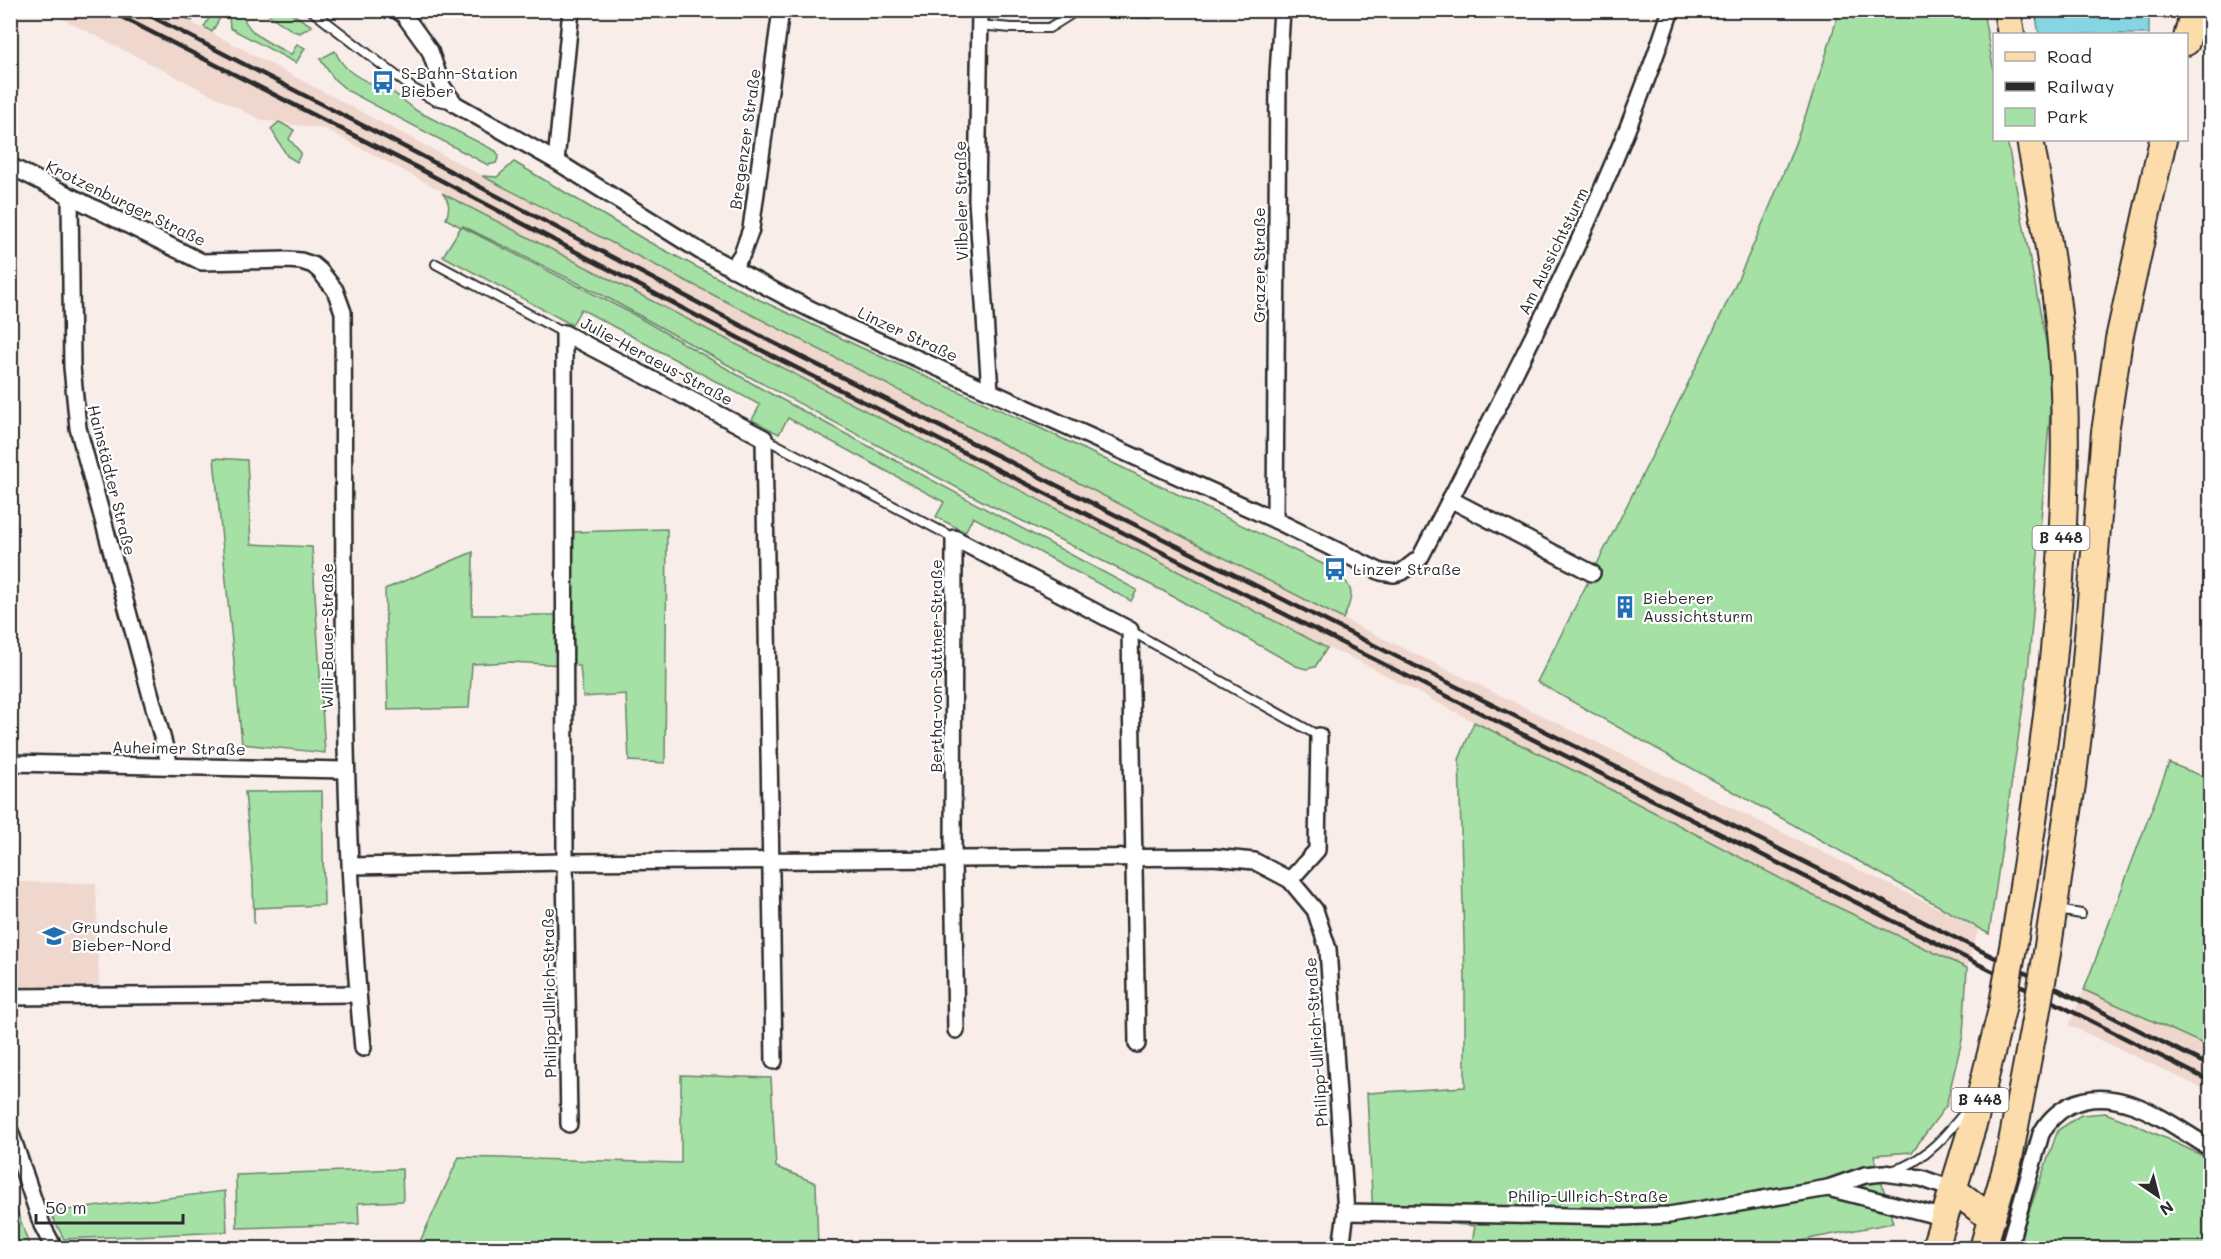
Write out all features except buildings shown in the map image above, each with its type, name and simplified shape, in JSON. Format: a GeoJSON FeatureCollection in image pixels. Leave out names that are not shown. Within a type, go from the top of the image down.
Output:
{"type":"FeatureCollection","features":[{"type":"Feature","properties":{"kind":"main road"},"geometry":{"type":"LineString","coordinates":[[2007,10],[2011,33]]}},
{"type":"Feature","properties":{"kind":"main road","name":"B 448"},"geometry":{"type":"LineString","coordinates":[[1935,1248],[1946,1218],[1983,1090],[2002,1009],[2032,831],[2057,599],[2065,455],[2060,336],[2049,249],[2030,141]]}},
{"type":"Feature","properties":{"kind":"main road","name":"B 448"},"geometry":{"type":"LineString","coordinates":[[1983,1248],[2009,1158],[2047,953],[2084,684],[2106,421],[2119,339],[2163,141]]}},
{"type":"Feature","properties":{"kind":"main road"},"geometry":{"type":"LineString","coordinates":[[1954,1190],[1992,1220]]}},
{"type":"Feature","properties":{"kind":"main road"},"geometry":{"type":"LineString","coordinates":[[1946,1218],[1992,1220]]}},
{"type":"Feature","properties":{"kind":"street"},"geometry":{"type":"LineString","coordinates":[[397,10],[404,15],[430,51],[442,86],[455,104]]}},
{"type":"Feature","properties":{"kind":"street"},"geometry":{"type":"LineString","coordinates":[[556,161],[571,10]]}},
{"type":"Feature","properties":{"kind":"street","name":"Bregenzer Straße"},"geometry":{"type":"LineString","coordinates":[[732,269],[742,254],[751,229],[781,10]]}},
{"type":"Feature","properties":{"kind":"street","name":"Grazer Straße"},"geometry":{"type":"LineString","coordinates":[[1275,520],[1278,74],[1282,10]]}},
{"type":"Feature","properties":{"kind":"street","name":"Am Aussichtsturm"},"geometry":{"type":"LineString","coordinates":[[1389,574],[1402,572],[1420,558],[1587,227],[1620,151],[1671,10]]}},
{"type":"Feature","properties":{"kind":"street","name":"Vilbeler Straße"},"geometry":{"type":"LineString","coordinates":[[979,18],[977,200],[990,391]]}},
{"type":"Feature","properties":{"kind":"street","name":"Linzer Straße"},"geometry":{"type":"LineString","coordinates":[[455,104],[556,161],[700,251],[843,325],[1275,520],[1389,574]]}},
{"type":"Feature","properties":{"kind":"street","name":"Krotzenburger Straße"},"geometry":{"type":"LineString","coordinates":[[10,166],[202,262],[301,261],[313,265],[329,280]]}},
{"type":"Feature","properties":{"kind":"street","name":"Hainstädter Straße"},"geometry":{"type":"LineString","coordinates":[[70,197],[72,367],[78,428],[170,766]]}},
{"type":"Feature","properties":{"kind":"street","name":"Willi-Bauer-Straße"},"geometry":{"type":"LineString","coordinates":[[329,280],[340,300],[343,312],[346,770],[363,1048]]}},
{"type":"Feature","properties":{"kind":"street","name":"Julie-Heraeus-Straße"},"geometry":{"type":"LineString","coordinates":[[565,862],[564,333],[764,438]]}},
{"type":"Feature","properties":{"kind":"street"},"geometry":{"type":"LineString","coordinates":[[764,438],[774,1061]]}},
{"type":"Feature","properties":{"kind":"street"},"geometry":{"type":"LineString","coordinates":[[1450,499],[1593,573]]}},
{"type":"Feature","properties":{"kind":"street","name":"Bertha-von-Suttner-Straße"},"geometry":{"type":"LineString","coordinates":[[953,859],[954,538],[1130,630]]}},
{"type":"Feature","properties":{"kind":"street"},"geometry":{"type":"LineString","coordinates":[[1130,630],[1137,1044]]}},
{"type":"Feature","properties":{"kind":"street"},"geometry":{"type":"LineString","coordinates":[[1290,880],[1317,850],[1319,736]]}},
{"type":"Feature","properties":{"kind":"street","name":"Auheimer Straße"},"geometry":{"type":"LineString","coordinates":[[10,763],[346,770]]}},
{"type":"Feature","properties":{"kind":"street","name":"Philipp-Ullrich-Straße"},"geometry":{"type":"LineString","coordinates":[[351,866],[1133,857],[1213,857],[1254,861],[1290,880],[1315,910],[1328,949],[1346,1212],[1341,1248]]}},
{"type":"Feature","properties":{"kind":"street"},"geometry":{"type":"LineString","coordinates":[[953,859],[956,1030]]}},
{"type":"Feature","properties":{"kind":"street","name":"Philipp-Ullrich-Straße"},"geometry":{"type":"LineString","coordinates":[[565,862],[569,1124]]}},
{"type":"Feature","properties":{"kind":"street"},"geometry":{"type":"LineString","coordinates":[[10,997],[358,994]]}},
{"type":"Feature","properties":{"kind":"street"},"geometry":{"type":"LineString","coordinates":[[2009,1247],[2041,1134],[2047,1122],[2071,1105],[2097,1097],[2118,1100],[2142,1108],[2211,1148]]}},
{"type":"Feature","properties":{"kind":"street"},"geometry":{"type":"LineString","coordinates":[[10,1131],[42,1225],[54,1248]]}},
{"type":"Feature","properties":{"kind":"street","name":"Philip-Ullrich-Straße"},"geometry":{"type":"LineString","coordinates":[[1346,1212],[1669,1215],[1828,1188],[1865,1175],[1884,1173],[1921,1178],[1954,1190]]}},
{"type":"Feature","properties":{"kind":"street","name":"Philip-Ullrich-Straße"},"geometry":{"type":"LineString","coordinates":[[1828,1188],[1946,1218]]}},
{"type":"Feature","properties":{"kind":"lane"},"geometry":{"type":"LineString","coordinates":[[311,10],[412,88],[434,100],[455,104]]}},
{"type":"Feature","properties":{"kind":"lane"},"geometry":{"type":"LineString","coordinates":[[979,18],[1011,28],[1049,28],[1076,11],[1150,13]]}},
{"type":"Feature","properties":{"kind":"lane"},"geometry":{"type":"LineString","coordinates":[[2191,25],[2211,44]]}},
{"type":"Feature","properties":{"kind":"lane"},"geometry":{"type":"LineString","coordinates":[[436,264],[564,333]]}},
{"type":"Feature","properties":{"kind":"lane"},"geometry":{"type":"LineString","coordinates":[[764,438],[954,538]]}},
{"type":"Feature","properties":{"kind":"lane"},"geometry":{"type":"LineString","coordinates":[[1130,630],[1319,736]]}},
{"type":"Feature","properties":{"kind":"lane"},"geometry":{"type":"LineString","coordinates":[[2053,910],[2081,914]]}},
{"type":"Feature","properties":{"kind":"lane"},"geometry":{"type":"LineString","coordinates":[[1884,1173],[1909,1165],[1929,1151],[1958,1121],[1983,1090]]}},
{"type":"Feature","properties":{"kind":"shaded area"},"geometry":{"type":"Polygon","coordinates":[[[47,11],[170,11],[521,196],[1343,619],[1979,928],[1967,968],[1814,896],[1581,774],[1474,722],[1359,661],[1327,648],[534,240],[325,129],[261,120],[47,11]]]}},
{"type":"Feature","properties":{"kind":"shaded area","name":"Grundschule Bieber-Nord"},"geometry":{"type":"Polygon","coordinates":[[[11,882],[96,883],[99,990],[11,990],[11,882]]]}},
{"type":"Feature","properties":{"kind":"shaded area"},"geometry":{"type":"Polygon","coordinates":[[[2084,990],[2210,1047],[2210,1092],[2069,1025],[2084,990]]]}},
{"type":"Feature","properties":{"kind":"green space"},"geometry":{"type":"Polygon","coordinates":[[[236,10],[242,11],[244,19],[258,36],[291,55],[297,44],[305,48],[296,63],[230,28],[229,17],[236,10]]]}},
{"type":"Feature","properties":{"kind":"green space"},"geometry":{"type":"Polygon","coordinates":[[[171,11],[197,11],[192,21],[171,11]]]}},
{"type":"Feature","properties":{"kind":"green space"},"geometry":{"type":"Polygon","coordinates":[[[197,11],[224,11],[212,32],[204,27],[209,18],[197,11]]]}},
{"type":"Feature","properties":{"kind":"green space"},"geometry":{"type":"Polygon","coordinates":[[[263,11],[288,11],[312,26],[300,33],[293,31],[263,11]]]}},
{"type":"Feature","properties":{"kind":"green space"},"geometry":{"type":"Polygon","coordinates":[[[1839,11],[1983,11],[1993,66],[1993,141],[2007,141],[2053,378],[2028,672],[1989,934],[1537,682],[1657,446],[1734,287],[1781,179],[1822,68],[1839,11]]]}},
{"type":"Feature","properties":{"kind":"green space"},"geometry":{"type":"Polygon","coordinates":[[[335,51],[343,64],[357,76],[376,86],[379,81],[417,111],[496,151],[499,156],[496,163],[488,165],[348,91],[334,79],[320,59],[335,51]]]}},
{"type":"Feature","properties":{"kind":"green space"},"geometry":{"type":"Polygon","coordinates":[[[279,122],[294,130],[289,139],[301,153],[297,162],[287,156],[271,129],[279,122]]]}},
{"type":"Feature","properties":{"kind":"green space"},"geometry":{"type":"Polygon","coordinates":[[[514,162],[647,241],[760,300],[1040,428],[1331,568],[1349,585],[1350,603],[1343,619],[482,176],[497,177],[514,162]]]}},
{"type":"Feature","properties":{"kind":"green space"},"geometry":{"type":"Polygon","coordinates":[[[442,193],[1327,648],[1315,667],[1306,669],[1296,666],[1165,592],[984,502],[608,298],[462,227],[631,313],[762,389],[1137,590],[1131,601],[973,517],[965,532],[936,517],[944,502],[788,418],[779,434],[752,420],[760,405],[581,309],[572,325],[443,256],[461,227],[446,219],[448,205],[442,193]]]}},
{"type":"Feature","properties":{"kind":"green space"},"geometry":{"type":"Polygon","coordinates":[[[214,458],[247,460],[251,544],[312,547],[325,753],[242,744],[214,458]]]}},
{"type":"Feature","properties":{"kind":"green space"},"geometry":{"type":"Polygon","coordinates":[[[667,529],[665,763],[629,761],[626,694],[583,697],[580,666],[511,662],[472,664],[469,708],[388,710],[385,589],[473,552],[472,615],[570,615],[572,532],[667,529]]]}},
{"type":"Feature","properties":{"kind":"green space"},"geometry":{"type":"Polygon","coordinates":[[[1474,722],[1581,774],[1814,896],[1967,968],[1963,1036],[1946,1106],[1912,1152],[1874,1155],[1893,1223],[1813,1238],[1777,1248],[1471,1248],[1475,1226],[1373,1216],[1367,1093],[1465,1087],[1465,978],[1459,760],[1474,722]]]}},
{"type":"Feature","properties":{"kind":"green space"},"geometry":{"type":"Polygon","coordinates":[[[2169,763],[2210,779],[2210,1047],[2084,990],[2169,763]]]}},
{"type":"Feature","properties":{"kind":"green space"},"geometry":{"type":"Polygon","coordinates":[[[322,791],[324,905],[254,908],[254,924],[253,882],[245,792],[322,791]]]}},
{"type":"Feature","properties":{"kind":"green space"},"geometry":{"type":"Polygon","coordinates":[[[681,1075],[771,1078],[776,1167],[816,1183],[818,1248],[417,1248],[459,1157],[681,1163],[681,1075]]]}},
{"type":"Feature","properties":{"kind":"green space"},"geometry":{"type":"Polygon","coordinates":[[[2105,1113],[2137,1125],[2210,1159],[2210,1248],[2016,1248],[2058,1130],[2081,1115],[2105,1113]]]}},
{"type":"Feature","properties":{"kind":"green space"},"geometry":{"type":"Polygon","coordinates":[[[402,1169],[403,1201],[358,1203],[359,1224],[237,1228],[236,1175],[402,1169]]]}},
{"type":"Feature","properties":{"kind":"green space"},"geometry":{"type":"Polygon","coordinates":[[[10,1190],[30,1248],[11,1248],[10,1190]]]}},
{"type":"Feature","properties":{"kind":"green space"},"geometry":{"type":"Polygon","coordinates":[[[225,1191],[227,1232],[64,1239],[50,1212],[225,1191]]]}},
{"type":"Feature","properties":{"kind":"water"},"geometry":{"type":"Polygon","coordinates":[[[2035,11],[2149,11],[2149,33],[2039,33],[2035,11]]]}},
{"type":"Feature","properties":{"kind":"railway"},"geometry":{"type":"LineString","coordinates":[[108,10],[414,166],[765,352],[2210,1081]]}},
{"type":"Feature","properties":{"kind":"railway"},"geometry":{"type":"LineString","coordinates":[[139,10],[420,155],[770,341],[2210,1066]]}},
{"type":"Feature","properties":{"kind":"place","name":"S-Bahn-Station Bieber"},"geometry":{"type":"Point","coordinates":[383,82]}},
{"type":"Feature","properties":{"kind":"place","name":"Linzer Straße"},"geometry":{"type":"Point","coordinates":[1335,569]}},
{"type":"Feature","properties":{"kind":"place","name":"Bieberer Aussichtsturm"},"geometry":{"type":"Point","coordinates":[1625,607]}},
{"type":"Feature","properties":{"kind":"place","name":"Grundschule Bieber-Nord"},"geometry":{"type":"Point","coordinates":[54,936]}}]}
